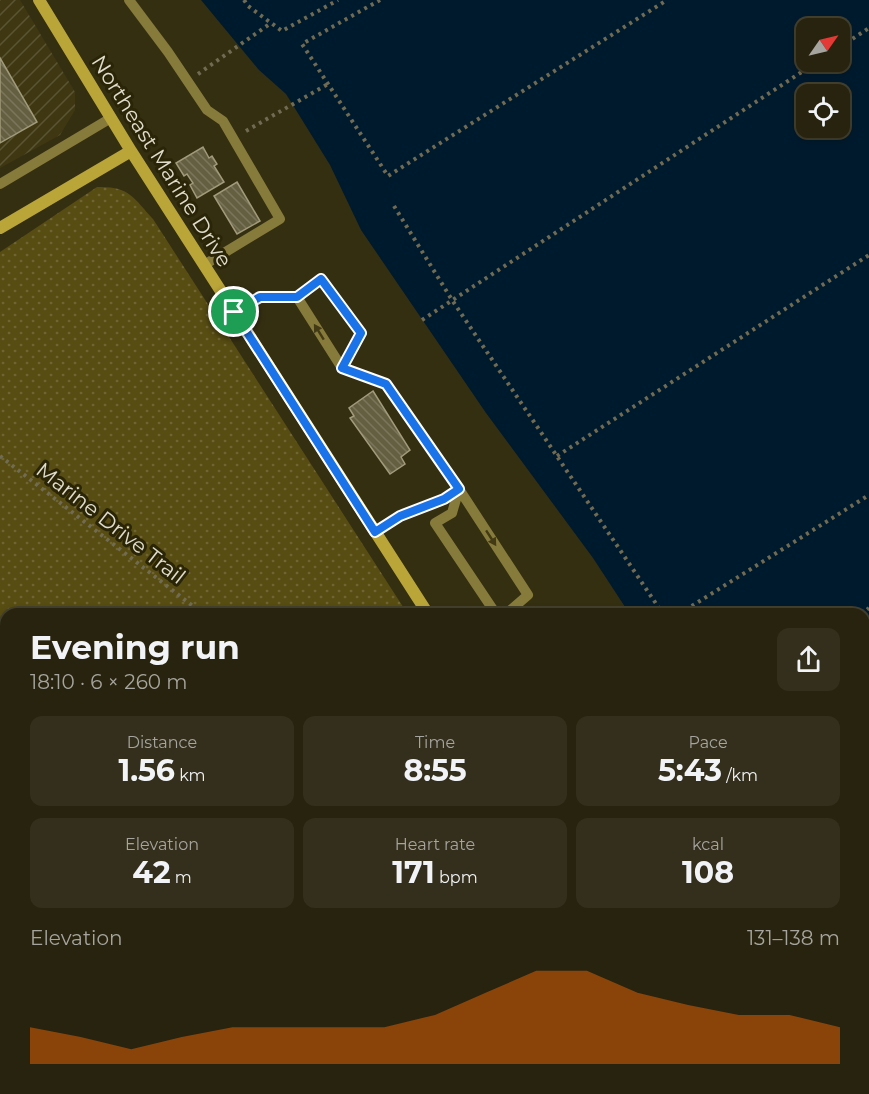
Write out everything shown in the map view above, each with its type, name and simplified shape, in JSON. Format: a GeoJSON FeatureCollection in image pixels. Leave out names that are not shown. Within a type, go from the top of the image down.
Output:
{"type":"FeatureCollection","features":[{"type":"Feature","properties":{"kind":"main road","name":"Northeast Marine Drive"},"geometry":{"type":"LineString","coordinates":[[39,0],[131,151],[424,608]]}},
{"type":"Feature","properties":{"kind":"main road"},"geometry":{"type":"LineString","coordinates":[[0,228],[131,151]]}},
{"type":"Feature","properties":{"kind":"lane"},"geometry":{"type":"LineString","coordinates":[[129,0],[207,110],[223,120],[280,219],[204,265]]}},
{"type":"Feature","properties":{"kind":"lane"},"geometry":{"type":"LineString","coordinates":[[0,184],[111,118]]}},
{"type":"Feature","properties":{"kind":"lane"},"geometry":{"type":"LineString","coordinates":[[234,312],[260,297],[297,297],[321,279],[361,333],[342,368]]}},
{"type":"Feature","properties":{"kind":"lane"},"geometry":{"type":"LineString","coordinates":[[297,297],[342,368],[386,384],[459,489],[528,595],[513,608]]}},
{"type":"Feature","properties":{"kind":"lane"},"geometry":{"type":"LineString","coordinates":[[375,532],[400,516],[444,499],[459,489]]}},
{"type":"Feature","properties":{"kind":"lane"},"geometry":{"type":"LineString","coordinates":[[459,489],[452,513],[435,523],[492,608]]}},
{"type":"Feature","properties":{"kind":"path"},"geometry":{"type":"LineString","coordinates":[[244,0],[248,6],[282,31],[338,0]]}},
{"type":"Feature","properties":{"kind":"path"},"geometry":{"type":"LineString","coordinates":[[380,0],[302,44],[388,176],[667,0]]}},
{"type":"Feature","properties":{"kind":"path"},"geometry":{"type":"LineString","coordinates":[[194,77],[271,23]]}},
{"type":"Feature","properties":{"kind":"path"},"geometry":{"type":"LineString","coordinates":[[850,40],[869,28]]}},
{"type":"Feature","properties":{"kind":"path"},"geometry":{"type":"LineString","coordinates":[[422,320],[802,72]]}},
{"type":"Feature","properties":{"kind":"path"},"geometry":{"type":"LineString","coordinates":[[247,130],[328,84]]}},
{"type":"Feature","properties":{"kind":"path"},"geometry":{"type":"LineString","coordinates":[[394,206],[452,300],[659,608]]}},
{"type":"Feature","properties":{"kind":"path"},"geometry":{"type":"LineString","coordinates":[[557,456],[869,255]]}},
{"type":"Feature","properties":{"kind":"path","name":"Marine Drive Trail"},"geometry":{"type":"LineString","coordinates":[[0,456],[195,608]]}},
{"type":"Feature","properties":{"kind":"path"},"geometry":{"type":"LineString","coordinates":[[689,608],[869,495]]}},
{"type":"Feature","properties":{"kind":"shaded area"},"geometry":{"type":"Polygon","coordinates":[[[0,0],[20,0],[75,92],[75,110],[60,135],[0,168],[0,0]]]}},
{"type":"Feature","properties":{"kind":"shaded area"},"geometry":{"type":"Polygon","coordinates":[[[97,187],[116,188],[130,194],[153,219],[404,608],[0,608],[0,252],[97,187]]]}},
{"type":"Feature","properties":{"kind":"water"},"geometry":{"type":"Polygon","coordinates":[[[201,0],[869,0],[869,608],[626,608],[593,558],[486,413],[361,230],[330,165],[286,94],[259,70],[201,0]]]}},
{"type":"Feature","properties":{"kind":"building"},"geometry":{"type":"Polygon","coordinates":[[[0,58],[37,122],[0,143],[0,58]]]}},
{"type":"Feature","properties":{"kind":"building"},"geometry":{"type":"Polygon","coordinates":[[[203,147],[209,158],[212,156],[217,164],[214,166],[224,182],[197,198],[190,185],[193,183],[187,174],[184,176],[176,163],[203,147]]]}},
{"type":"Feature","properties":{"kind":"building"},"geometry":{"type":"Polygon","coordinates":[[[237,182],[260,221],[237,234],[214,196],[237,182]]]}},
{"type":"Feature","properties":{"kind":"building"},"geometry":{"type":"Polygon","coordinates":[[[373,391],[410,450],[401,457],[405,464],[390,474],[350,418],[354,416],[349,408],[373,391]]]}},
{"type":"Feature","properties":{"kind":"route"},"geometry":{"type":"LineString","coordinates":[[321,279],[361,333],[342,368],[386,384],[459,489],[444,499],[400,516],[375,532],[234,312],[260,297],[297,297],[321,279]]}}]}
